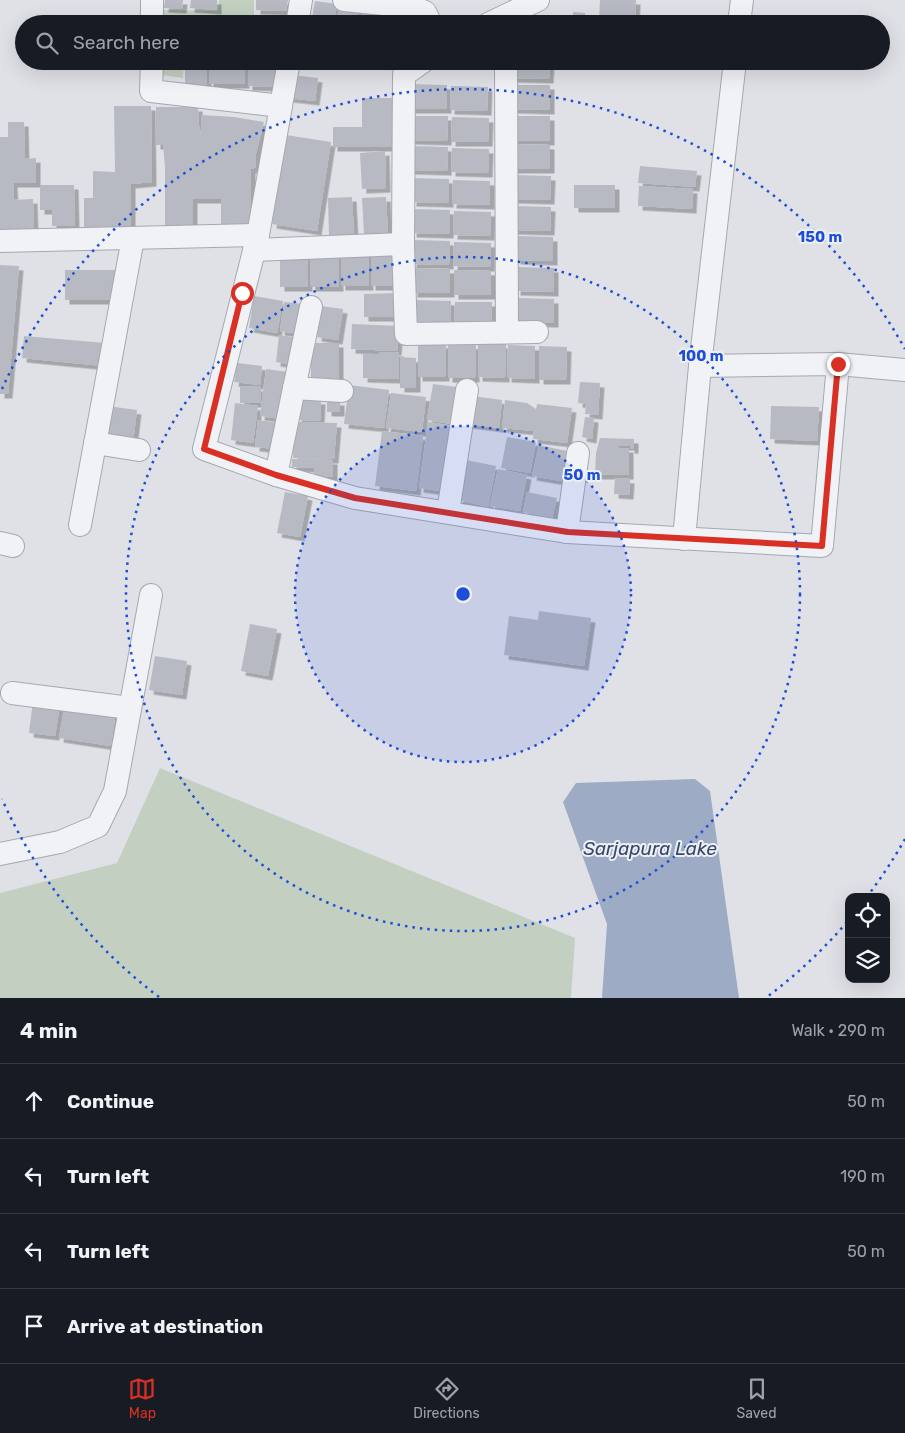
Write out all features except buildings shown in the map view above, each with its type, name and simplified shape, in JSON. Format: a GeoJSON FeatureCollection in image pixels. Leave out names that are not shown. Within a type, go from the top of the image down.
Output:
{"type":"FeatureCollection","features":[{"type":"Feature","properties":{"kind":"street"},"geometry":{"type":"LineString","coordinates":[[152,0],[152,15]]}},
{"type":"Feature","properties":{"kind":"street"},"geometry":{"type":"LineString","coordinates":[[299,15],[302,0]]}},
{"type":"Feature","properties":{"kind":"street"},"geometry":{"type":"LineString","coordinates":[[344,0],[413,7],[425,12],[426,15]]}},
{"type":"Feature","properties":{"kind":"street"},"geometry":{"type":"LineString","coordinates":[[510,15],[538,0]]}},
{"type":"Feature","properties":{"kind":"street"},"geometry":{"type":"LineString","coordinates":[[740,15],[742,0]]}},
{"type":"Feature","properties":{"kind":"street"},"geometry":{"type":"LineString","coordinates":[[152,70],[151,91],[281,106]]}},
{"type":"Feature","properties":{"kind":"street"},"geometry":{"type":"LineString","coordinates":[[287,70],[256,243],[204,449],[276,475],[355,498],[568,532],[822,546],[838,364]]}},
{"type":"Feature","properties":{"kind":"street"},"geometry":{"type":"LineString","coordinates":[[411,70],[404,75],[402,244],[406,334],[537,332]]}},
{"type":"Feature","properties":{"kind":"street"},"geometry":{"type":"LineString","coordinates":[[506,70],[507,332]]}},
{"type":"Feature","properties":{"kind":"street"},"geometry":{"type":"LineString","coordinates":[[684,539],[700,366],[734,70]]}},
{"type":"Feature","properties":{"kind":"street"},"geometry":{"type":"LineString","coordinates":[[0,241],[133,238],[256,243],[402,244]]}},
{"type":"Feature","properties":{"kind":"street"},"geometry":{"type":"LineString","coordinates":[[80,525],[133,238]]}},
{"type":"Feature","properties":{"kind":"street"},"geometry":{"type":"LineString","coordinates":[[276,475],[311,307]]}},
{"type":"Feature","properties":{"kind":"street"},"geometry":{"type":"LineString","coordinates":[[700,366],[838,364],[905,370]]}},
{"type":"Feature","properties":{"kind":"street"},"geometry":{"type":"LineString","coordinates":[[294,388],[342,392]]}},
{"type":"Feature","properties":{"kind":"street"},"geometry":{"type":"LineString","coordinates":[[448,512],[466,390]]}},
{"type":"Feature","properties":{"kind":"street"},"geometry":{"type":"LineString","coordinates":[[95,443],[139,450]]}},
{"type":"Feature","properties":{"kind":"street"},"geometry":{"type":"LineString","coordinates":[[568,532],[578,453]]}},
{"type":"Feature","properties":{"kind":"street"},"geometry":{"type":"LineString","coordinates":[[0,854],[60,842],[98,826],[115,791],[151,595]]}},
{"type":"Feature","properties":{"kind":"street"},"geometry":{"type":"LineString","coordinates":[[12,693],[130,708]]}},
{"type":"Feature","properties":{"kind":"green space"},"geometry":{"type":"Polygon","coordinates":[[[219,0],[254,0],[254,15],[163,15],[163,10],[218,11],[219,0]]]}},
{"type":"Feature","properties":{"kind":"green space"},"geometry":{"type":"Polygon","coordinates":[[[162,70],[183,70],[183,78],[162,75],[162,70]]]}},
{"type":"Feature","properties":{"kind":"green space"},"geometry":{"type":"Polygon","coordinates":[[[160,768],[575,938],[571,998],[0,998],[0,893],[117,863],[160,768]]]}},
{"type":"Feature","properties":{"kind":"water","name":"Sarjapura Lake"},"geometry":{"type":"Polygon","coordinates":[[[695,779],[710,791],[739,998],[602,998],[607,924],[563,802],[576,783],[695,779]]]}},
{"type":"Feature","properties":{"kind":"route"},"geometry":{"type":"LineString","coordinates":[[242,293],[204,449],[276,475],[355,498],[568,532],[822,546],[838,364]]}}]}
